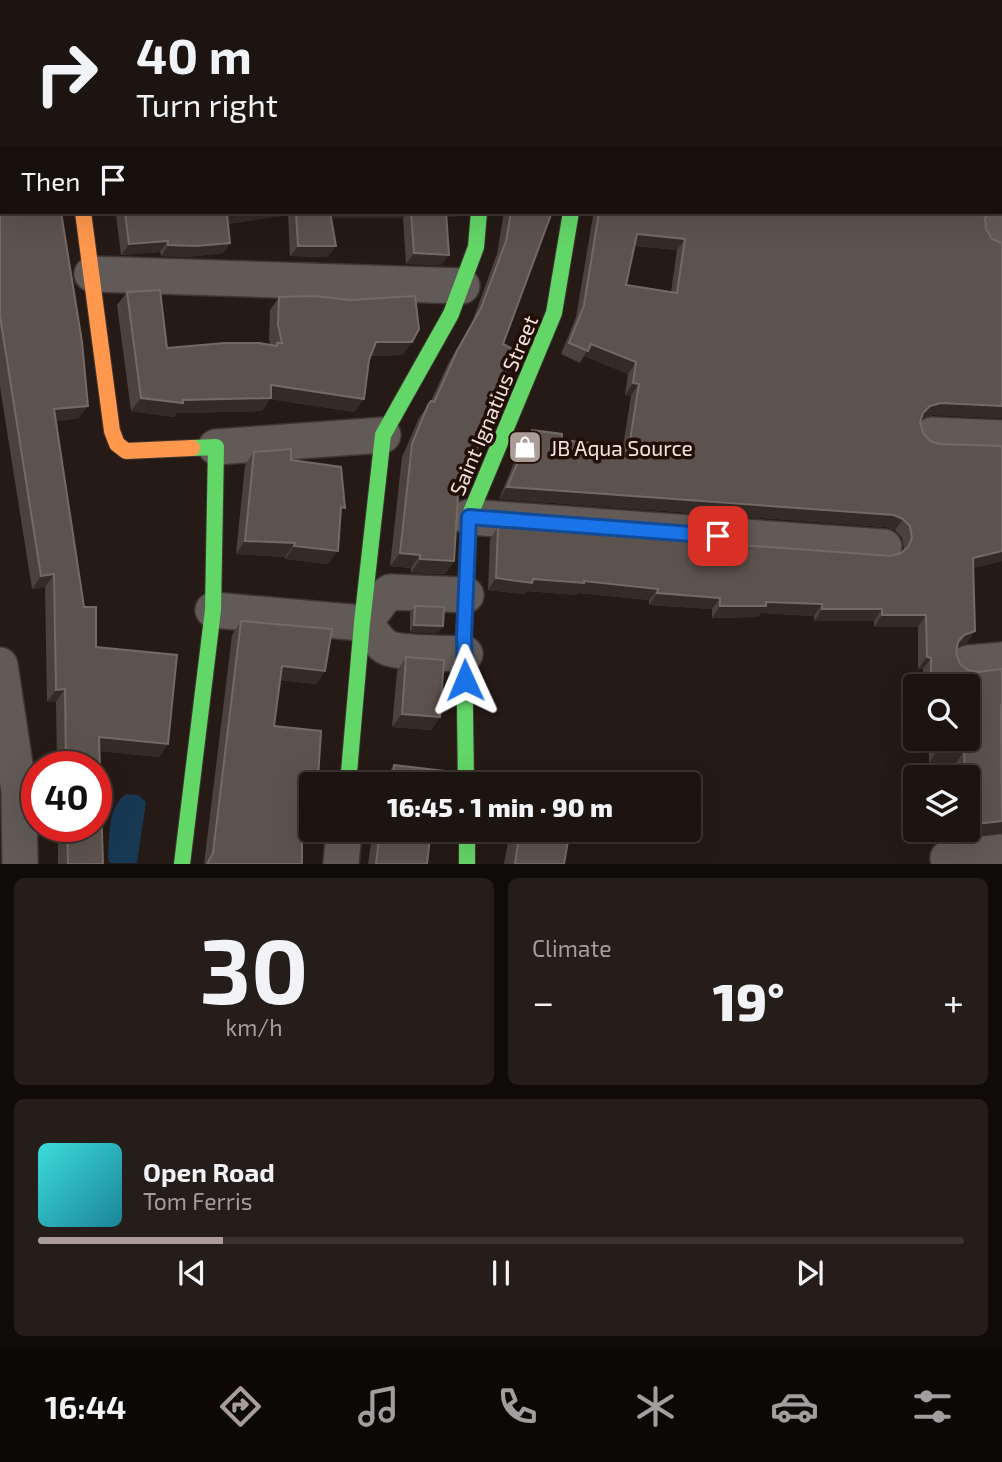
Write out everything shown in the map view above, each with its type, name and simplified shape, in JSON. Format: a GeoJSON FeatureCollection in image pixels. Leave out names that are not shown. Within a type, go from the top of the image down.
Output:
{"type":"FeatureCollection","features":[{"type":"Feature","properties":{"kind":"street"},"geometry":{"type":"LineString","coordinates":[[83,214],[112,431],[117,444],[126,451],[383,435]]}},
{"type":"Feature","properties":{"kind":"street"},"geometry":{"type":"LineString","coordinates":[[349,772],[383,435],[451,314],[476,247],[479,214]]}},
{"type":"Feature","properties":{"kind":"street","name":"Saint Ignatius Street"},"geometry":{"type":"LineString","coordinates":[[466,772],[465,654],[469,517],[554,313],[571,214]]}},
{"type":"Feature","properties":{"kind":"street"},"geometry":{"type":"LineString","coordinates":[[92,274],[462,286]]}},
{"type":"Feature","properties":{"kind":"street"},"geometry":{"type":"LineString","coordinates":[[932,435],[1002,438]]}},
{"type":"Feature","properties":{"kind":"street"},"geometry":{"type":"LineString","coordinates":[[181,863],[213,610],[216,447]]}},
{"type":"Feature","properties":{"kind":"street"},"geometry":{"type":"LineString","coordinates":[[469,517],[884,547]]}},
{"type":"Feature","properties":{"kind":"street"},"geometry":{"type":"LineString","coordinates":[[362,623],[369,618],[383,596],[390,592],[466,595]]}},
{"type":"Feature","properties":{"kind":"street"},"geometry":{"type":"LineString","coordinates":[[213,610],[362,623],[370,628],[382,644],[393,650],[465,654]]}},
{"type":"Feature","properties":{"kind":"street"},"geometry":{"type":"LineString","coordinates":[[0,665],[21,804],[20,863]]}},
{"type":"Feature","properties":{"kind":"street"},"geometry":{"type":"LineString","coordinates":[[341,863],[343,842]]}},
{"type":"Feature","properties":{"kind":"street"},"geometry":{"type":"LineString","coordinates":[[467,842],[467,863]]}},
{"type":"Feature","properties":{"kind":"street"},"geometry":{"type":"LineString","coordinates":[[948,858],[1002,852]]}},
{"type":"Feature","properties":{"kind":"water"},"geometry":{"type":"Polygon","coordinates":[[[126,794],[138,795],[146,802],[137,863],[110,863],[108,857],[109,842],[112,842],[112,814],[126,794]]]}},
{"type":"Feature","properties":{"kind":"building"},"geometry":{"type":"Polygon","coordinates":[[[0,214],[61,214],[82,342],[88,406],[54,409],[84,607],[96,607],[96,647],[177,655],[168,744],[99,737],[99,751],[66,751],[65,689],[56,690],[54,574],[41,576],[0,316],[0,214]]]}},
{"type":"Feature","properties":{"kind":"building"},"geometry":{"type":"Polygon","coordinates":[[[125,214],[227,214],[230,243],[196,246],[168,245],[168,241],[129,244],[125,214]]]}},
{"type":"Feature","properties":{"kind":"building"},"geometry":{"type":"Polygon","coordinates":[[[296,214],[330,214],[336,246],[298,246],[296,214]]]}},
{"type":"Feature","properties":{"kind":"building"},"geometry":{"type":"Polygon","coordinates":[[[411,214],[446,214],[449,255],[414,253],[411,214]]]}},
{"type":"Feature","properties":{"kind":"building"},"geometry":{"type":"Polygon","coordinates":[[[511,214],[551,214],[503,344],[515,350],[486,418],[489,419],[458,496],[454,561],[420,559],[420,555],[400,553],[412,444],[428,405],[431,401],[434,402],[457,351],[481,308],[506,241],[511,214]]]}},
{"type":"Feature","properties":{"kind":"building"},"geometry":{"type":"Polygon","coordinates":[[[599,214],[987,214],[986,229],[992,239],[1002,243],[1002,406],[941,403],[930,406],[923,413],[920,422],[923,433],[930,441],[939,444],[1002,446],[1002,551],[973,558],[975,631],[964,635],[958,642],[956,653],[960,664],[968,670],[978,672],[1002,669],[1002,821],[980,824],[980,765],[965,765],[964,751],[980,751],[980,674],[931,674],[931,658],[927,657],[926,615],[882,615],[882,609],[822,609],[822,604],[766,602],[766,606],[720,606],[720,598],[657,593],[658,589],[584,581],[533,579],[532,583],[496,578],[498,527],[891,556],[908,547],[912,538],[910,526],[894,515],[507,487],[532,430],[562,434],[562,440],[629,447],[639,384],[633,383],[636,362],[591,344],[588,351],[569,343],[584,305],[599,214]],[[637,234],[626,285],[677,293],[685,239],[637,234]]]}},
{"type":"Feature","properties":{"kind":"building"},"geometry":{"type":"Polygon","coordinates":[[[160,290],[167,348],[225,343],[277,346],[277,343],[282,343],[278,325],[279,297],[315,296],[350,300],[415,296],[419,329],[412,342],[376,342],[369,360],[364,399],[271,385],[271,398],[183,400],[183,403],[141,398],[127,292],[160,290]]]}},
{"type":"Feature","properties":{"kind":"building"},"geometry":{"type":"Polygon","coordinates":[[[291,449],[291,460],[341,467],[345,508],[341,507],[338,551],[294,546],[295,543],[245,541],[254,452],[291,449]]]}},
{"type":"Feature","properties":{"kind":"building"},"geometry":{"type":"Polygon","coordinates":[[[415,606],[444,607],[443,626],[414,625],[415,606]]]}},
{"type":"Feature","properties":{"kind":"building"},"geometry":{"type":"Polygon","coordinates":[[[241,621],[332,629],[325,671],[282,666],[274,726],[321,731],[318,772],[299,772],[299,842],[302,842],[302,864],[207,864],[213,853],[241,621]]]}},
{"type":"Feature","properties":{"kind":"building"},"geometry":{"type":"Polygon","coordinates":[[[406,657],[444,660],[440,717],[402,714],[406,657]]]}},
{"type":"Feature","properties":{"kind":"building"},"geometry":{"type":"Polygon","coordinates":[[[394,765],[453,772],[393,772],[394,765]]]}},
{"type":"Feature","properties":{"kind":"building"},"geometry":{"type":"Polygon","coordinates":[[[67,842],[102,842],[103,864],[68,864],[67,842]]]}},
{"type":"Feature","properties":{"kind":"building"},"geometry":{"type":"Polygon","coordinates":[[[379,842],[430,842],[427,864],[376,864],[379,842]]]}},
{"type":"Feature","properties":{"kind":"building"},"geometry":{"type":"Polygon","coordinates":[[[518,842],[568,842],[564,864],[515,864],[518,842]]]}},
{"type":"Feature","properties":{"kind":"traffic: fast"},"geometry":{"type":"LineString","coordinates":[[349,772],[383,435],[451,314],[476,247],[479,214]]}},
{"type":"Feature","properties":{"kind":"traffic: fast"},"geometry":{"type":"LineString","coordinates":[[466,772],[464,637],[469,517],[554,313],[571,214]]}},
{"type":"Feature","properties":{"kind":"traffic: fast"},"geometry":{"type":"LineString","coordinates":[[182,864],[213,610],[216,447],[192,448]]}},
{"type":"Feature","properties":{"kind":"traffic: fast"},"geometry":{"type":"LineString","coordinates":[[467,842],[467,864]]}},
{"type":"Feature","properties":{"kind":"traffic: slow"},"geometry":{"type":"LineString","coordinates":[[83,214],[112,431],[117,444],[126,451],[192,448]]}},
{"type":"Feature","properties":{"kind":"place","name":"JB Aqua Source"},"geometry":{"type":"Point","coordinates":[525,447]}},
{"type":"Feature","properties":{"kind":"route"},"geometry":{"type":"LineString","coordinates":[[465,680],[469,517],[718,536]]}}]}
